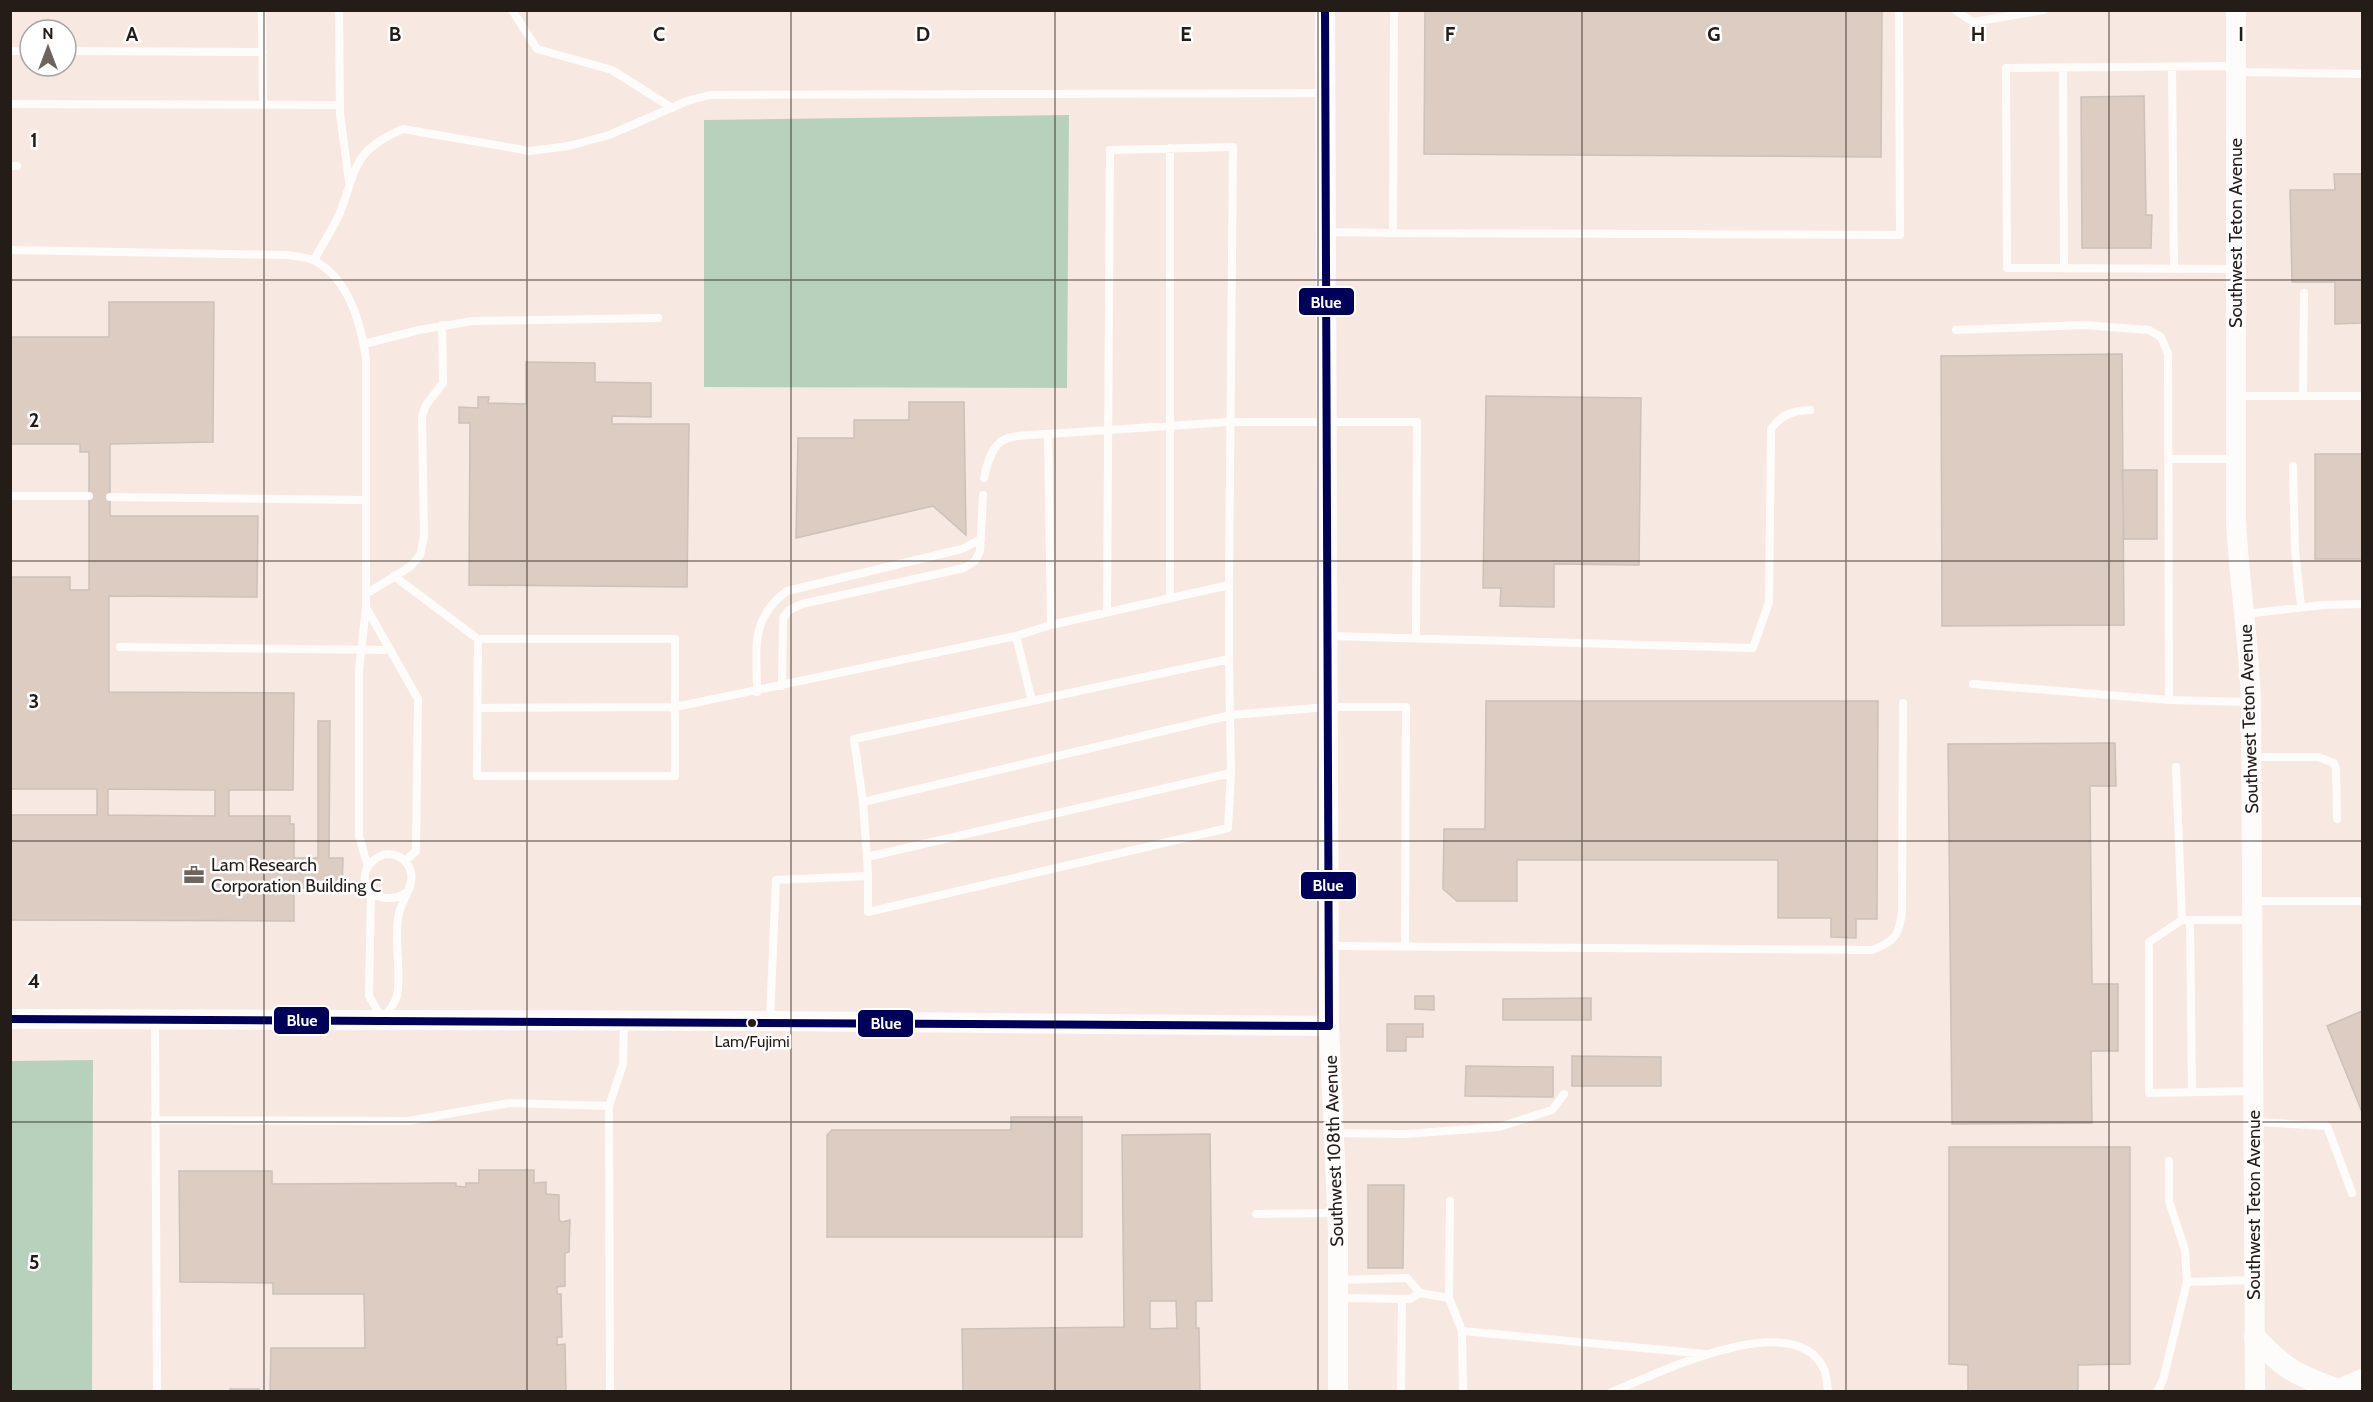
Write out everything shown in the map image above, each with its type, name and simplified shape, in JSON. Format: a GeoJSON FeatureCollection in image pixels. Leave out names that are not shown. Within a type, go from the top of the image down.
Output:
{"type":"FeatureCollection","features":[{"type":"Feature","properties":{"kind":"main road"},"geometry":{"type":"LineString","coordinates":[[2255,1338],[2291,1371],[2336,1391],[2362,1380]]}},
{"type":"Feature","properties":{"kind":"street","name":"Southwest 108th Avenue"},"geometry":{"type":"LineString","coordinates":[[1324,10],[1329,1026],[1339,1289],[1338,1392]]}},
{"type":"Feature","properties":{"kind":"street","name":"Southwest Teton Avenue"},"geometry":{"type":"LineString","coordinates":[[2236,10],[2236,459],[2238,565],[2245,614],[2251,702],[2255,1392]]}},
{"type":"Feature","properties":{"kind":"street"},"geometry":{"type":"LineString","coordinates":[[10,1019],[770,1021],[1329,1026]]}},
{"type":"Feature","properties":{"kind":"lane"},"geometry":{"type":"LineString","coordinates":[[262,10],[263,105]]}},
{"type":"Feature","properties":{"kind":"lane"},"geometry":{"type":"LineString","coordinates":[[339,10],[340,105],[349,182]]}},
{"type":"Feature","properties":{"kind":"lane"},"geometry":{"type":"LineString","coordinates":[[512,10],[537,49],[612,70],[672,108]]}},
{"type":"Feature","properties":{"kind":"lane"},"geometry":{"type":"LineString","coordinates":[[1393,233],[1394,10]]}},
{"type":"Feature","properties":{"kind":"lane"},"geometry":{"type":"LineString","coordinates":[[1326,232],[1900,235],[1899,10]]}},
{"type":"Feature","properties":{"kind":"lane"},"geometry":{"type":"LineString","coordinates":[[1955,10],[1974,22],[2044,10]]}},
{"type":"Feature","properties":{"kind":"lane"},"geometry":{"type":"LineString","coordinates":[[78,51],[263,52]]}},
{"type":"Feature","properties":{"kind":"lane"},"geometry":{"type":"LineString","coordinates":[[2172,66],[2174,269]]}},
{"type":"Feature","properties":{"kind":"lane"},"geometry":{"type":"LineString","coordinates":[[2236,269],[2007,268],[2006,68],[2172,66],[2362,74]]}},
{"type":"Feature","properties":{"kind":"lane"},"geometry":{"type":"LineString","coordinates":[[2063,68],[2064,268]]}},
{"type":"Feature","properties":{"kind":"lane"},"geometry":{"type":"LineString","coordinates":[[314,260],[339,215],[349,182],[370,147],[385,136],[403,129],[530,151],[569,146],[609,135],[672,108],[710,95],[1325,93]]}},
{"type":"Feature","properties":{"kind":"lane"},"geometry":{"type":"LineString","coordinates":[[10,104],[340,105]]}},
{"type":"Feature","properties":{"kind":"lane"},"geometry":{"type":"LineString","coordinates":[[1107,612],[1110,150],[1233,147],[1229,422],[1231,773],[1228,828],[868,912],[863,802],[855,739],[1229,659]]}},
{"type":"Feature","properties":{"kind":"lane"},"geometry":{"type":"LineString","coordinates":[[1170,148],[1170,598]]}},
{"type":"Feature","properties":{"kind":"lane"},"geometry":{"type":"LineString","coordinates":[[10,250],[287,255],[314,260],[331,274],[349,299],[362,328],[364,344],[366,608],[359,670],[359,836],[368,867]]}},
{"type":"Feature","properties":{"kind":"lane"},"geometry":{"type":"LineString","coordinates":[[2303,396],[2304,293]]}},
{"type":"Feature","properties":{"kind":"lane"},"geometry":{"type":"LineString","coordinates":[[364,344],[442,325],[514,318],[658,318]]}},
{"type":"Feature","properties":{"kind":"lane"},"geometry":{"type":"LineString","coordinates":[[366,594],[411,566],[420,555],[424,537],[422,416],[426,405],[443,383],[442,325]]}},
{"type":"Feature","properties":{"kind":"lane"},"geometry":{"type":"LineString","coordinates":[[1956,330],[2084,325],[2149,330],[2162,337],[2168,354],[2169,700]]}},
{"type":"Feature","properties":{"kind":"lane"},"geometry":{"type":"LineString","coordinates":[[2236,396],[2362,396]]}},
{"type":"Feature","properties":{"kind":"lane"},"geometry":{"type":"LineString","coordinates":[[1328,636],[1753,648],[1769,602],[1771,429],[1779,418],[1792,411],[1810,410]]}},
{"type":"Feature","properties":{"kind":"lane"},"geometry":{"type":"LineString","coordinates":[[984,478],[990,452],[999,441],[1014,436],[1229,422],[1417,422],[1416,638]]}},
{"type":"Feature","properties":{"kind":"lane"},"geometry":{"type":"LineString","coordinates":[[1048,434],[1051,625]]}},
{"type":"Feature","properties":{"kind":"lane"},"geometry":{"type":"LineString","coordinates":[[2169,459],[2236,459]]}},
{"type":"Feature","properties":{"kind":"lane"},"geometry":{"type":"LineString","coordinates":[[2294,466],[2295,550],[2301,607]]}},
{"type":"Feature","properties":{"kind":"lane"},"geometry":{"type":"LineString","coordinates":[[782,686],[783,618],[789,610],[802,604],[964,568],[975,561],[980,551],[983,495]]}},
{"type":"Feature","properties":{"kind":"lane"},"geometry":{"type":"LineString","coordinates":[[10,496],[89,496]]}},
{"type":"Feature","properties":{"kind":"lane"},"geometry":{"type":"LineString","coordinates":[[110,497],[365,500]]}},
{"type":"Feature","properties":{"kind":"lane"},"geometry":{"type":"LineString","coordinates":[[757,692],[757,633],[761,620],[769,607],[787,591],[962,549],[981,539]]}},
{"type":"Feature","properties":{"kind":"lane"},"geometry":{"type":"LineString","coordinates":[[394,576],[478,639],[675,639],[675,776],[477,776],[478,639]]}},
{"type":"Feature","properties":{"kind":"lane"},"geometry":{"type":"LineString","coordinates":[[478,708],[675,707],[757,692],[1016,636],[1051,625],[1229,585]]}},
{"type":"Feature","properties":{"kind":"lane"},"geometry":{"type":"LineString","coordinates":[[2245,614],[2301,607],[2362,604]]}},
{"type":"Feature","properties":{"kind":"lane"},"geometry":{"type":"LineString","coordinates":[[366,608],[418,699],[416,851],[405,861]]}},
{"type":"Feature","properties":{"kind":"lane"},"geometry":{"type":"LineString","coordinates":[[1016,636],[1032,701]]}},
{"type":"Feature","properties":{"kind":"lane"},"geometry":{"type":"LineString","coordinates":[[120,647],[389,650]]}},
{"type":"Feature","properties":{"kind":"lane"},"geometry":{"type":"LineString","coordinates":[[1972,684],[2169,700],[2251,702]]}},
{"type":"Feature","properties":{"kind":"lane"},"geometry":{"type":"LineString","coordinates":[[1329,946],[1872,950],[1887,945],[1900,929],[1902,910],[1903,703]]}},
{"type":"Feature","properties":{"kind":"lane"},"geometry":{"type":"LineString","coordinates":[[863,802],[1231,715],[1328,707],[1406,707],[1405,947]]}},
{"type":"Feature","properties":{"kind":"lane"},"geometry":{"type":"LineString","coordinates":[[2252,757],[2319,757],[2334,763],[2337,819]]}},
{"type":"Feature","properties":{"kind":"lane"},"geometry":{"type":"LineString","coordinates":[[2176,766],[2186,920],[2192,1092]]}},
{"type":"Feature","properties":{"kind":"lane"},"geometry":{"type":"LineString","coordinates":[[867,857],[1231,773]]}},
{"type":"Feature","properties":{"kind":"lane"},"geometry":{"type":"LineString","coordinates":[[386,854],[398,856],[405,861],[412,878],[399,913],[397,997],[383,1020],[369,996],[371,891],[365,878],[368,867],[376,858],[386,854]]}},
{"type":"Feature","properties":{"kind":"lane"},"geometry":{"type":"LineString","coordinates":[[770,1021],[776,880],[868,876]]}},
{"type":"Feature","properties":{"kind":"lane"},"geometry":{"type":"LineString","coordinates":[[371,891],[387,900],[398,898],[407,892]]}},
{"type":"Feature","properties":{"kind":"lane"},"geometry":{"type":"LineString","coordinates":[[2253,1091],[2149,1093],[2149,942],[2186,920],[2252,911],[2362,901]]}},
{"type":"Feature","properties":{"kind":"lane"},"geometry":{"type":"LineString","coordinates":[[155,1020],[157,1392]]}},
{"type":"Feature","properties":{"kind":"lane"},"geometry":{"type":"LineString","coordinates":[[610,1392],[609,1106],[623,1064],[624,1021]]}},
{"type":"Feature","properties":{"kind":"lane"},"geometry":{"type":"LineString","coordinates":[[1334,1134],[1405,1134],[1499,1127],[1552,1110],[1564,1094]]}},
{"type":"Feature","properties":{"kind":"lane"},"geometry":{"type":"LineString","coordinates":[[155,1120],[408,1121],[509,1103],[609,1106]]}},
{"type":"Feature","properties":{"kind":"lane"},"geometry":{"type":"LineString","coordinates":[[2254,1122],[2327,1126],[2352,1193]]}},
{"type":"Feature","properties":{"kind":"lane"},"geometry":{"type":"LineString","coordinates":[[2157,1392],[2163,1380],[2187,1282],[2185,1250],[2169,1201],[2169,1161]]}},
{"type":"Feature","properties":{"kind":"lane"},"geometry":{"type":"LineString","coordinates":[[1450,1201],[1449,1298],[1462,1330],[1462,1392]]}},
{"type":"Feature","properties":{"kind":"lane"},"geometry":{"type":"LineString","coordinates":[[1256,1214],[1337,1213]]}},
{"type":"Feature","properties":{"kind":"lane"},"geometry":{"type":"LineString","coordinates":[[1339,1289],[1407,1278],[1420,1293],[1449,1298]]}},
{"type":"Feature","properties":{"kind":"lane"},"geometry":{"type":"LineString","coordinates":[[2187,1282],[2255,1280]]}},
{"type":"Feature","properties":{"kind":"lane"},"geometry":{"type":"LineString","coordinates":[[1339,1289],[1402,1299],[1410,1299],[1420,1293]]}},
{"type":"Feature","properties":{"kind":"lane"},"geometry":{"type":"LineString","coordinates":[[1401,1392],[1402,1299]]}},
{"type":"Feature","properties":{"kind":"lane"},"geometry":{"type":"LineString","coordinates":[[1462,1330],[1708,1354]]}},
{"type":"Feature","properties":{"kind":"lane"},"geometry":{"type":"LineString","coordinates":[[1612,1392],[1708,1354],[1755,1342],[1797,1346],[1814,1356],[1824,1370],[1828,1392]]}},
{"type":"Feature","properties":{"kind":"green space"},"geometry":{"type":"Polygon","coordinates":[[[1069,115],[1067,388],[704,387],[704,120],[1069,115]]]}},
{"type":"Feature","properties":{"kind":"green space"},"geometry":{"type":"Polygon","coordinates":[[[93,1060],[92,1391],[11,1391],[11,1061],[93,1060]]]}},
{"type":"Feature","properties":{"kind":"building"},"geometry":{"type":"Polygon","coordinates":[[[1425,10],[1882,10],[1881,157],[1424,154],[1425,10]]]}},
{"type":"Feature","properties":{"kind":"building"},"geometry":{"type":"Polygon","coordinates":[[[2144,96],[2146,215],[2152,215],[2151,248],[2082,248],[2081,97],[2144,96]]]}},
{"type":"Feature","properties":{"kind":"building"},"geometry":{"type":"Polygon","coordinates":[[[2334,174],[2362,174],[2362,323],[2335,324],[2335,282],[2292,282],[2290,190],[2335,190],[2334,174]]]}},
{"type":"Feature","properties":{"kind":"building"},"geometry":{"type":"Polygon","coordinates":[[[109,302],[214,302],[213,442],[110,444],[110,516],[258,516],[257,597],[109,596],[109,692],[294,693],[293,790],[229,790],[229,816],[290,816],[290,824],[294,824],[294,858],[318,858],[318,721],[330,721],[329,858],[343,858],[342,888],[294,888],[294,921],[10,920],[10,815],[97,815],[97,789],[10,789],[10,577],[70,577],[70,590],[89,590],[89,452],[80,452],[80,444],[10,444],[10,337],[109,337],[109,302]],[[108,789],[108,815],[215,816],[215,790],[108,789]]]}},
{"type":"Feature","properties":{"kind":"building"},"geometry":{"type":"Polygon","coordinates":[[[2122,354],[2124,625],[1942,626],[1941,356],[2122,354]]]}},
{"type":"Feature","properties":{"kind":"building"},"geometry":{"type":"Polygon","coordinates":[[[526,362],[595,363],[595,382],[651,383],[651,417],[612,416],[612,424],[689,424],[687,587],[469,585],[470,423],[459,423],[459,407],[478,408],[478,397],[489,397],[488,403],[526,404],[526,362]]]}},
{"type":"Feature","properties":{"kind":"building"},"geometry":{"type":"Polygon","coordinates":[[[1486,396],[1641,398],[1639,565],[1554,564],[1554,607],[1500,606],[1501,588],[1483,588],[1486,396]]]}},
{"type":"Feature","properties":{"kind":"building"},"geometry":{"type":"Polygon","coordinates":[[[909,402],[964,402],[966,535],[933,506],[796,538],[798,438],[854,438],[854,420],[909,420],[909,402]]]}},
{"type":"Feature","properties":{"kind":"building"},"geometry":{"type":"Polygon","coordinates":[[[2315,454],[2362,454],[2362,559],[2315,559],[2315,454]]]}},
{"type":"Feature","properties":{"kind":"building"},"geometry":{"type":"Polygon","coordinates":[[[2122,470],[2157,470],[2157,539],[2124,539],[2122,470]]]}},
{"type":"Feature","properties":{"kind":"building"},"geometry":{"type":"Polygon","coordinates":[[[1486,701],[1878,701],[1877,919],[1856,919],[1856,938],[1831,937],[1831,918],[1778,918],[1778,860],[1517,860],[1517,901],[1457,901],[1443,889],[1444,829],[1485,829],[1486,701]]]}},
{"type":"Feature","properties":{"kind":"building"},"geometry":{"type":"Polygon","coordinates":[[[2115,743],[2116,786],[2090,786],[2092,984],[2118,984],[2118,1051],[2091,1051],[2092,1123],[1952,1124],[1948,744],[2115,743]]]}},
{"type":"Feature","properties":{"kind":"building"},"geometry":{"type":"Polygon","coordinates":[[[1415,996],[1434,996],[1434,1010],[1415,1009],[1415,996]]]}},
{"type":"Feature","properties":{"kind":"building"},"geometry":{"type":"Polygon","coordinates":[[[1591,998],[1591,1020],[1503,1020],[1503,999],[1591,998]]]}},
{"type":"Feature","properties":{"kind":"building"},"geometry":{"type":"Polygon","coordinates":[[[2362,1011],[2362,1112],[2327,1026],[2362,1011]]]}},
{"type":"Feature","properties":{"kind":"building"},"geometry":{"type":"Polygon","coordinates":[[[1387,1024],[1423,1024],[1423,1037],[1406,1037],[1406,1051],[1387,1051],[1387,1024]]]}},
{"type":"Feature","properties":{"kind":"building"},"geometry":{"type":"Polygon","coordinates":[[[1572,1056],[1661,1057],[1661,1086],[1572,1086],[1572,1056]]]}},
{"type":"Feature","properties":{"kind":"building"},"geometry":{"type":"Polygon","coordinates":[[[1466,1066],[1553,1067],[1553,1097],[1465,1096],[1466,1066]]]}},
{"type":"Feature","properties":{"kind":"building"},"geometry":{"type":"Polygon","coordinates":[[[1011,1117],[1082,1117],[1082,1237],[827,1237],[827,1135],[832,1130],[1011,1130],[1011,1117]]]}},
{"type":"Feature","properties":{"kind":"building"},"geometry":{"type":"Polygon","coordinates":[[[1210,1134],[1212,1301],[1196,1301],[1196,1328],[1199,1328],[1200,1392],[963,1392],[962,1329],[1124,1327],[1122,1135],[1210,1134]],[[1150,1301],[1150,1329],[1177,1328],[1176,1301],[1150,1301]]]}},
{"type":"Feature","properties":{"kind":"building"},"geometry":{"type":"Polygon","coordinates":[[[1949,1147],[2130,1147],[2130,1364],[2078,1365],[2078,1392],[1968,1392],[1968,1365],[1949,1364],[1949,1147]]]}},
{"type":"Feature","properties":{"kind":"building"},"geometry":{"type":"Polygon","coordinates":[[[479,1170],[534,1170],[534,1183],[546,1182],[546,1194],[559,1195],[559,1220],[562,1222],[570,1220],[569,1252],[565,1253],[565,1286],[557,1287],[557,1294],[561,1294],[562,1337],[557,1337],[557,1345],[565,1344],[566,1392],[270,1392],[271,1348],[365,1348],[364,1294],[273,1294],[273,1283],[180,1282],[179,1171],[272,1171],[272,1184],[456,1183],[456,1186],[466,1187],[466,1183],[479,1183],[479,1170]]]}},
{"type":"Feature","properties":{"kind":"building"},"geometry":{"type":"Polygon","coordinates":[[[1368,1185],[1404,1185],[1403,1268],[1368,1268],[1368,1185]]]}},
{"type":"Feature","properties":{"kind":"building"},"geometry":{"type":"Polygon","coordinates":[[[230,1389],[259,1389],[259,1392],[230,1392],[230,1389]]]}},
{"type":"Feature","properties":{"kind":"transit line","name":"Blue"},"geometry":{"type":"LineString","coordinates":[[10,1019],[1329,1026],[1325,10]]}},
{"type":"Feature","properties":{"kind":"place","name":"Lam Research Corporation Building C"},"geometry":{"type":"Point","coordinates":[194,875]}},
{"type":"Feature","properties":{"kind":"place","name":"Lam/Fujimi"},"geometry":{"type":"Point","coordinates":[752,1023]}}]}
